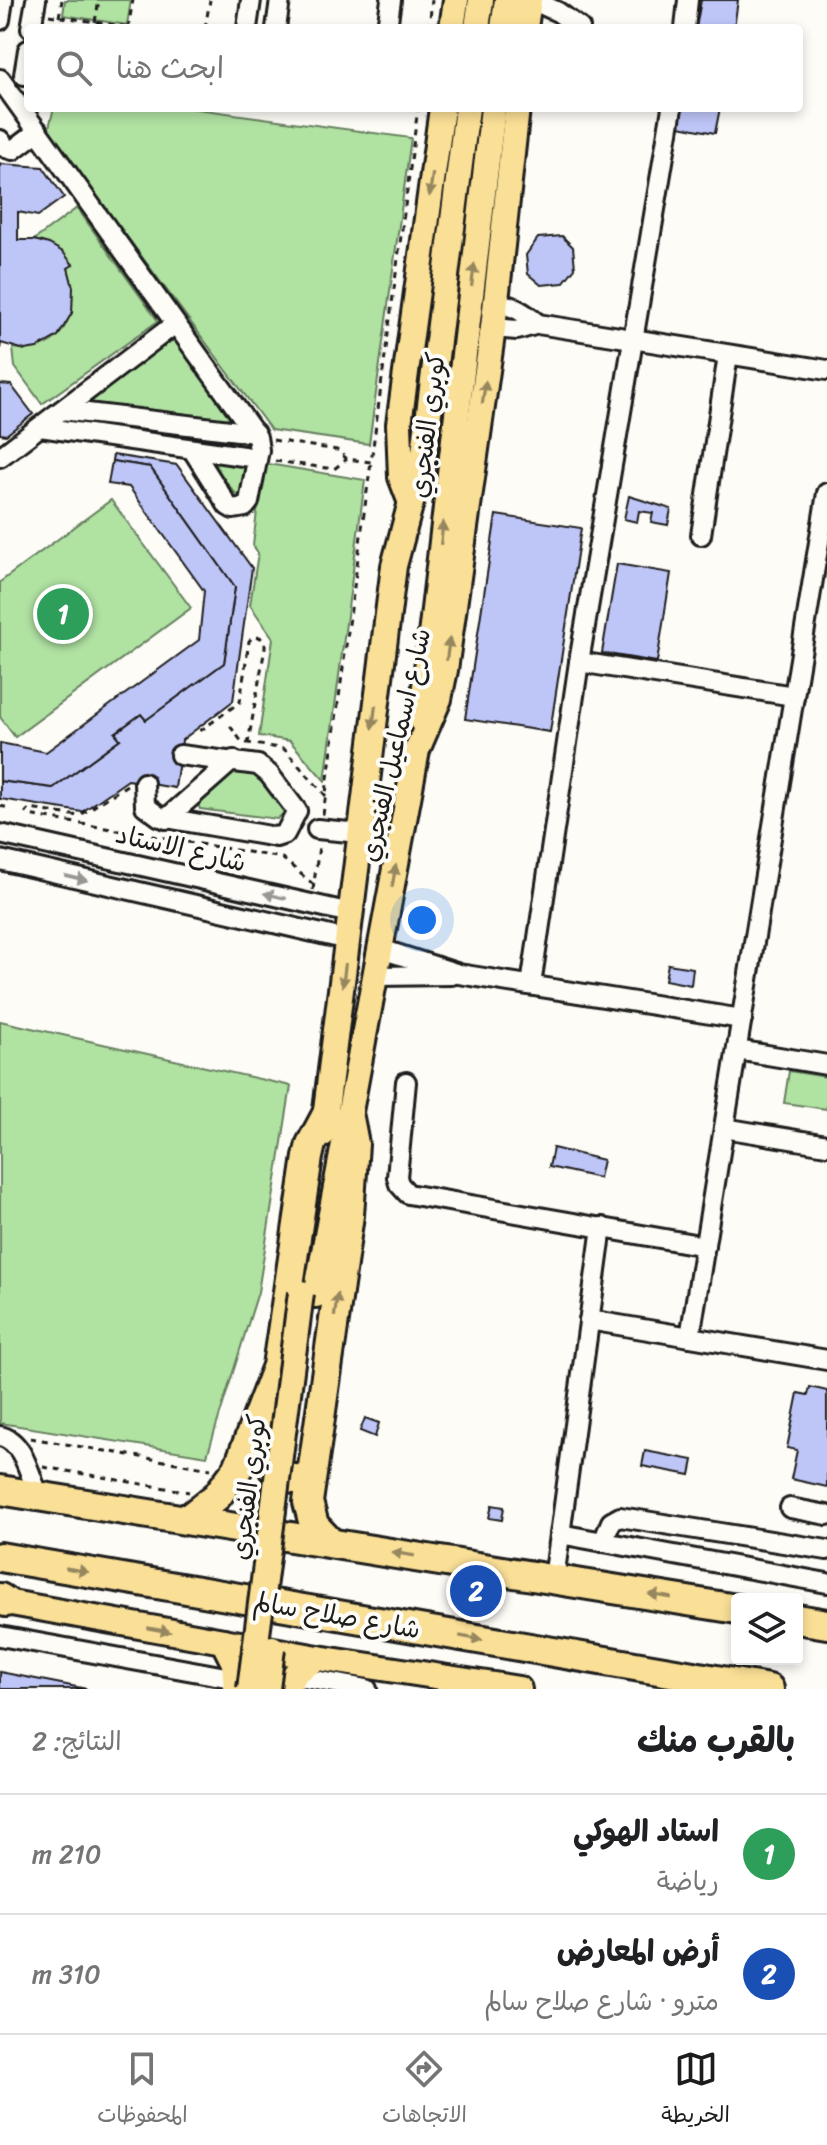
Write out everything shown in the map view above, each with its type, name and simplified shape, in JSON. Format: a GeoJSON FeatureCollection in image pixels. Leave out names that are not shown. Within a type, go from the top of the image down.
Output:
{"type":"FeatureCollection","features":[{"type":"Feature","properties":{"kind":"highway"},"geometry":{"type":"LineString","coordinates":[[313,1468],[300,1480],[273,1472],[268,1464],[267,1443],[308,1157],[311,1144],[337,1117],[354,1144],[349,1215],[313,1468],[308,1502],[314,1525],[330,1542]]}},
{"type":"Feature","properties":{"kind":"highway"},"geometry":{"type":"LineString","coordinates":[[188,1519],[217,1496],[235,1473],[277,1366]]}},
{"type":"Feature","properties":{"kind":"highway"},"geometry":{"type":"LineString","coordinates":[[0,1490],[731,1608]]}},
{"type":"Feature","properties":{"kind":"highway","name":"شارع صلاح سالم"},"geometry":{"type":"LineString","coordinates":[[0,1557],[769,1689]]}},
{"type":"Feature","properties":{"kind":"highway"},"geometry":{"type":"LineString","coordinates":[[803,1620],[827,1624]]}},
{"type":"Feature","properties":{"kind":"main road"},"geometry":{"type":"LineString","coordinates":[[453,24],[456,0]]}},
{"type":"Feature","properties":{"kind":"main road"},"geometry":{"type":"LineString","coordinates":[[478,24],[481,0]]}},
{"type":"Feature","properties":{"kind":"main road"},"geometry":{"type":"LineString","coordinates":[[504,24],[507,0]]}},
{"type":"Feature","properties":{"kind":"main road"},"geometry":{"type":"LineString","coordinates":[[526,24],[531,0]]}},
{"type":"Feature","properties":{"kind":"main road"},"geometry":{"type":"LineString","coordinates":[[411,503],[401,477],[399,424],[441,112]]}},
{"type":"Feature","properties":{"kind":"main road","name":"كوبري الفنجري"},"geometry":{"type":"LineString","coordinates":[[411,503],[424,453],[467,112]]}},
{"type":"Feature","properties":{"kind":"main road","name":"كوبري الفنجري"},"geometry":{"type":"LineString","coordinates":[[417,750],[493,112]]}},
{"type":"Feature","properties":{"kind":"main road","name":"شارع اسماعيل الفنجري"},"geometry":{"type":"LineString","coordinates":[[337,1117],[376,976],[417,750],[439,699],[445,670],[493,328],[517,112]]}},
{"type":"Feature","properties":{"kind":"main road","name":"شارع اسماعيل الفنجري"},"geometry":{"type":"LineString","coordinates":[[309,1294],[337,1117],[348,940],[394,566],[411,503]]}},
{"type":"Feature","properties":{"kind":"main road","name":"كوبري الفنجري"},"geometry":{"type":"LineString","coordinates":[[241,1686],[309,1294]]}},
{"type":"Feature","properties":{"kind":"main road","name":"كوبري الفنجري"},"geometry":{"type":"LineString","coordinates":[[267,1689],[309,1294]]}},
{"type":"Feature","properties":{"kind":"main road","name":"شارع صلاح سالم"},"geometry":{"type":"LineString","coordinates":[[2,1600],[318,1658],[519,1689]]}},
{"type":"Feature","properties":{"kind":"main road"},"geometry":{"type":"LineString","coordinates":[[223,1641],[241,1686]]}},
{"type":"Feature","properties":{"kind":"main road"},"geometry":{"type":"LineString","coordinates":[[289,1683],[304,1665],[318,1658]]}},
{"type":"Feature","properties":{"kind":"street"},"geometry":{"type":"LineString","coordinates":[[0,20],[3,0]]}},
{"type":"Feature","properties":{"kind":"street"},"geometry":{"type":"LineString","coordinates":[[248,24],[251,0]]}},
{"type":"Feature","properties":{"kind":"street"},"geometry":{"type":"LineString","coordinates":[[277,24],[280,0]]}},
{"type":"Feature","properties":{"kind":"street"},"geometry":{"type":"LineString","coordinates":[[388,24],[391,0]]}},
{"type":"Feature","properties":{"kind":"street"},"geometry":{"type":"LineString","coordinates":[[531,0],[558,12],[574,24]]}},
{"type":"Feature","properties":{"kind":"street"},"geometry":{"type":"LineString","coordinates":[[685,24],[688,0]]}},
{"type":"Feature","properties":{"kind":"street"},"geometry":{"type":"LineString","coordinates":[[2,87],[38,131],[175,324],[263,437]]}},
{"type":"Feature","properties":{"kind":"street"},"geometry":{"type":"LineString","coordinates":[[531,985],[579,662],[671,112]]}},
{"type":"Feature","properties":{"kind":"street"},"geometry":{"type":"LineString","coordinates":[[0,140],[6,148],[13,150],[38,131]]}},
{"type":"Feature","properties":{"kind":"street"},"geometry":{"type":"LineString","coordinates":[[496,303],[507,304],[526,313],[538,324]]}},
{"type":"Feature","properties":{"kind":"street"},"geometry":{"type":"LineString","coordinates":[[0,457],[175,324]]}},
{"type":"Feature","properties":{"kind":"street"},"geometry":{"type":"LineString","coordinates":[[493,328],[517,330],[538,324],[827,370]]}},
{"type":"Feature","properties":{"kind":"street"},"geometry":{"type":"LineString","coordinates":[[701,535],[728,355]]}},
{"type":"Feature","properties":{"kind":"street"},"geometry":{"type":"LineString","coordinates":[[62,410],[263,437]]}},
{"type":"Feature","properties":{"kind":"street"},"geometry":{"type":"LineString","coordinates":[[40,427],[263,459]]}},
{"type":"Feature","properties":{"kind":"street"},"geometry":{"type":"LineString","coordinates":[[192,449],[228,506],[233,509],[245,507],[263,459],[259,444],[263,437]]}},
{"type":"Feature","properties":{"kind":"street"},"geometry":{"type":"LineString","coordinates":[[690,1337],[827,493]]}},
{"type":"Feature","properties":{"kind":"street"},"geometry":{"type":"LineString","coordinates":[[579,662],[794,696]]}},
{"type":"Feature","properties":{"kind":"street"},"geometry":{"type":"LineString","coordinates":[[180,755],[258,765],[269,774],[310,828]]}},
{"type":"Feature","properties":{"kind":"street"},"geometry":{"type":"LineString","coordinates":[[166,819],[233,760]]}},
{"type":"Feature","properties":{"kind":"street"},"geometry":{"type":"LineString","coordinates":[[139,782],[145,806],[153,814],[166,819],[276,837],[310,828],[360,833]]}},
{"type":"Feature","properties":{"kind":"street","name":"شارع الاستاد"},"geometry":{"type":"LineString","coordinates":[[0,834],[312,894],[351,913]]}},
{"type":"Feature","properties":{"kind":"street","name":"شارع الاستاد"},"geometry":{"type":"LineString","coordinates":[[0,860],[348,940]]}},
{"type":"Feature","properties":{"kind":"street"},"geometry":{"type":"LineString","coordinates":[[381,949],[459,974],[742,1019]]}},
{"type":"Feature","properties":{"kind":"street"},"geometry":{"type":"LineString","coordinates":[[376,976],[438,977],[459,974]]}},
{"type":"Feature","properties":{"kind":"street"},"geometry":{"type":"LineString","coordinates":[[737,1050],[827,1065]]}},
{"type":"Feature","properties":{"kind":"street"},"geometry":{"type":"LineString","coordinates":[[406,1082],[397,1177],[408,1194],[705,1246]]}},
{"type":"Feature","properties":{"kind":"street"},"geometry":{"type":"LineString","coordinates":[[724,1128],[827,1145]]}},
{"type":"Feature","properties":{"kind":"street"},"geometry":{"type":"LineString","coordinates":[[554,1579],[602,1227]]}},
{"type":"Feature","properties":{"kind":"street"},"geometry":{"type":"LineString","coordinates":[[589,1320],[827,1360]]}},
{"type":"Feature","properties":{"kind":"street"},"geometry":{"type":"LineString","coordinates":[[7,1440],[25,1464],[39,1497]]}},
{"type":"Feature","properties":{"kind":"street"},"geometry":{"type":"LineString","coordinates":[[790,1508],[827,1515]]}},
{"type":"Feature","properties":{"kind":"street"},"geometry":{"type":"LineString","coordinates":[[603,1542],[611,1522],[620,1517],[827,1550]]}},
{"type":"Feature","properties":{"kind":"street"},"geometry":{"type":"LineString","coordinates":[[560,1534],[827,1583]]}},
{"type":"Feature","properties":{"kind":"street"},"geometry":{"type":"LineString","coordinates":[[0,1636],[188,1680],[241,1686]]}},
{"type":"Feature","properties":{"kind":"street"},"geometry":{"type":"LineString","coordinates":[[289,1683],[367,1689]]}},
{"type":"Feature","properties":{"kind":"path"},"geometry":{"type":"LineString","coordinates":[[59,17],[62,0]]}},
{"type":"Feature","properties":{"kind":"path"},"geometry":{"type":"LineString","coordinates":[[95,22],[99,0]]}},
{"type":"Feature","properties":{"kind":"path"},"geometry":{"type":"LineString","coordinates":[[129,24],[133,0]]}},
{"type":"Feature","properties":{"kind":"path"},"geometry":{"type":"LineString","coordinates":[[206,24],[210,0]]}},
{"type":"Feature","properties":{"kind":"path"},"geometry":{"type":"LineString","coordinates":[[429,24],[432,0]]}},
{"type":"Feature","properties":{"kind":"path"},"geometry":{"type":"LineString","coordinates":[[34,14],[103,24]]}},
{"type":"Feature","properties":{"kind":"path"},"geometry":{"type":"LineString","coordinates":[[73,24],[74,19]]}},
{"type":"Feature","properties":{"kind":"path"},"geometry":{"type":"LineString","coordinates":[[312,894],[310,828],[326,796],[417,112]]}},
{"type":"Feature","properties":{"kind":"path"},"geometry":{"type":"LineString","coordinates":[[263,437],[337,450],[347,459],[371,462]]}},
{"type":"Feature","properties":{"kind":"path"},"geometry":{"type":"LineString","coordinates":[[263,459],[334,469],[347,459]]}},
{"type":"Feature","properties":{"kind":"path"},"geometry":{"type":"LineString","coordinates":[[200,731],[240,702],[249,641],[260,637],[264,639],[265,648],[248,743]]}},
{"type":"Feature","properties":{"kind":"path"},"geometry":{"type":"LineString","coordinates":[[230,726],[240,740],[284,749],[326,796]]}},
{"type":"Feature","properties":{"kind":"path"},"geometry":{"type":"LineString","coordinates":[[139,782],[79,816],[29,809],[26,812],[29,815],[282,858],[312,894]]}},
{"type":"Feature","properties":{"kind":"path"},"geometry":{"type":"LineString","coordinates":[[0,806],[10,808]]}},
{"type":"Feature","properties":{"kind":"path"},"geometry":{"type":"LineString","coordinates":[[7,1440],[28,1437],[235,1473]]}},
{"type":"Feature","properties":{"kind":"path"},"geometry":{"type":"LineString","coordinates":[[25,1464],[217,1496]]}},
{"type":"Feature","properties":{"kind":"path"},"geometry":{"type":"LineString","coordinates":[[456,1635],[463,1564]]}},
{"type":"Feature","properties":{"kind":"green space"},"geometry":{"type":"Polygon","coordinates":[[[65,0],[131,0],[127,24],[63,15],[65,0]]]}},
{"type":"Feature","properties":{"kind":"green space"},"geometry":{"type":"Polygon","coordinates":[[[53,112],[219,112],[411,138],[369,444],[271,430],[48,131],[53,112]]]}},
{"type":"Feature","properties":{"kind":"green space"},"geometry":{"type":"Polygon","coordinates":[[[77,208],[158,321],[42,404],[15,367],[13,348],[31,349],[45,345],[56,338],[70,314],[72,300],[68,268],[73,264],[55,249],[34,240],[77,208]]]}},
{"type":"Feature","properties":{"kind":"green space"},"geometry":{"type":"Polygon","coordinates":[[[170,341],[181,342],[237,418],[233,424],[88,403],[170,341]]]}},
{"type":"Feature","properties":{"kind":"green space"},"geometry":{"type":"Polygon","coordinates":[[[214,458],[246,465],[240,499],[213,466],[214,458]]]}},
{"type":"Feature","properties":{"kind":"green space"},"geometry":{"type":"Polygon","coordinates":[[[268,464],[365,480],[325,781],[290,741],[259,736],[273,638],[250,605],[258,553],[253,545],[262,469],[268,464]]]}},
{"type":"Feature","properties":{"kind":"green space"},"geometry":{"type":"Polygon","coordinates":[[[111,500],[191,608],[15,737],[0,717],[0,582],[111,500]]]}},
{"type":"Feature","properties":{"kind":"green space"},"geometry":{"type":"Polygon","coordinates":[[[235,771],[255,774],[286,811],[277,819],[200,809],[196,801],[235,771]]]}},
{"type":"Feature","properties":{"kind":"green space"},"geometry":{"type":"Polygon","coordinates":[[[0,1021],[291,1086],[258,1292],[207,1456],[0,1423],[0,1021]]]}},
{"type":"Feature","properties":{"kind":"green space"},"geometry":{"type":"Polygon","coordinates":[[[789,1071],[827,1077],[827,1109],[784,1103],[789,1071]]]}},
{"type":"Feature","properties":{"kind":"building"},"geometry":{"type":"Polygon","coordinates":[[[701,0],[738,0],[735,24],[697,24],[701,0]]]}},
{"type":"Feature","properties":{"kind":"building"},"geometry":{"type":"Polygon","coordinates":[[[681,112],[719,112],[715,133],[679,126],[681,112]]]}},
{"type":"Feature","properties":{"kind":"building"},"geometry":{"type":"Polygon","coordinates":[[[0,164],[43,167],[64,197],[38,216],[18,212],[18,240],[49,244],[63,252],[73,265],[68,268],[73,287],[72,313],[58,336],[37,348],[25,350],[1,343],[0,349],[0,164]]]}},
{"type":"Feature","properties":{"kind":"building"},"geometry":{"type":"Polygon","coordinates":[[[562,236],[573,247],[575,268],[563,283],[541,285],[528,274],[526,255],[538,238],[562,236]]]}},
{"type":"Feature","properties":{"kind":"building"},"geometry":{"type":"Polygon","coordinates":[[[0,384],[11,385],[33,414],[6,435],[0,434],[0,384]]]}},
{"type":"Feature","properties":{"kind":"building"},"geometry":{"type":"Polygon","coordinates":[[[113,455],[177,465],[252,568],[233,701],[182,740],[175,788],[128,780],[82,812],[0,799],[0,781],[53,788],[120,739],[115,733],[141,714],[146,720],[224,663],[235,587],[150,467],[112,461],[113,455]]]}},
{"type":"Feature","properties":{"kind":"building"},"geometry":{"type":"Polygon","coordinates":[[[112,461],[150,467],[235,587],[224,663],[146,720],[141,714],[115,733],[120,739],[53,788],[0,781],[0,743],[46,752],[199,640],[204,591],[129,487],[108,484],[112,461]]]}},
{"type":"Feature","properties":{"kind":"building"},"geometry":{"type":"Polygon","coordinates":[[[629,496],[671,509],[668,525],[651,522],[653,513],[639,511],[637,522],[624,519],[629,496]]]}},
{"type":"Feature","properties":{"kind":"building"},"geometry":{"type":"Polygon","coordinates":[[[496,515],[581,528],[550,732],[465,719],[496,515]]]}},
{"type":"Feature","properties":{"kind":"building"},"geometry":{"type":"Polygon","coordinates":[[[617,564],[671,573],[657,662],[602,653],[617,564]]]}},
{"type":"Feature","properties":{"kind":"building"},"geometry":{"type":"Polygon","coordinates":[[[668,964],[693,968],[691,985],[665,980],[668,964]]]}},
{"type":"Feature","properties":{"kind":"building"},"geometry":{"type":"Polygon","coordinates":[[[553,1148],[603,1160],[599,1178],[549,1167],[553,1148]]]}},
{"type":"Feature","properties":{"kind":"building"},"geometry":{"type":"Polygon","coordinates":[[[810,1387],[827,1391],[827,1487],[791,1479],[797,1450],[787,1448],[798,1393],[808,1395],[810,1387]]]}},
{"type":"Feature","properties":{"kind":"building"},"geometry":{"type":"Polygon","coordinates":[[[365,1418],[379,1423],[375,1437],[360,1431],[365,1418]]]}},
{"type":"Feature","properties":{"kind":"building"},"geometry":{"type":"Polygon","coordinates":[[[645,1451],[693,1460],[690,1475],[642,1466],[645,1451]]]}},
{"type":"Feature","properties":{"kind":"building"},"geometry":{"type":"Polygon","coordinates":[[[492,1505],[504,1507],[502,1520],[489,1518],[492,1505]]]}},
{"type":"Feature","properties":{"kind":"building"},"geometry":{"type":"Polygon","coordinates":[[[0,1672],[87,1689],[0,1689],[0,1672]]]}},
{"type":"Feature","properties":{"kind":"place","name":"استاد الهوكي"},"geometry":{"type":"Point","coordinates":[63,614]}},
{"type":"Feature","properties":{"kind":"place","name":"أرض المعارض"},"geometry":{"type":"Point","coordinates":[476,1591]}}]}
